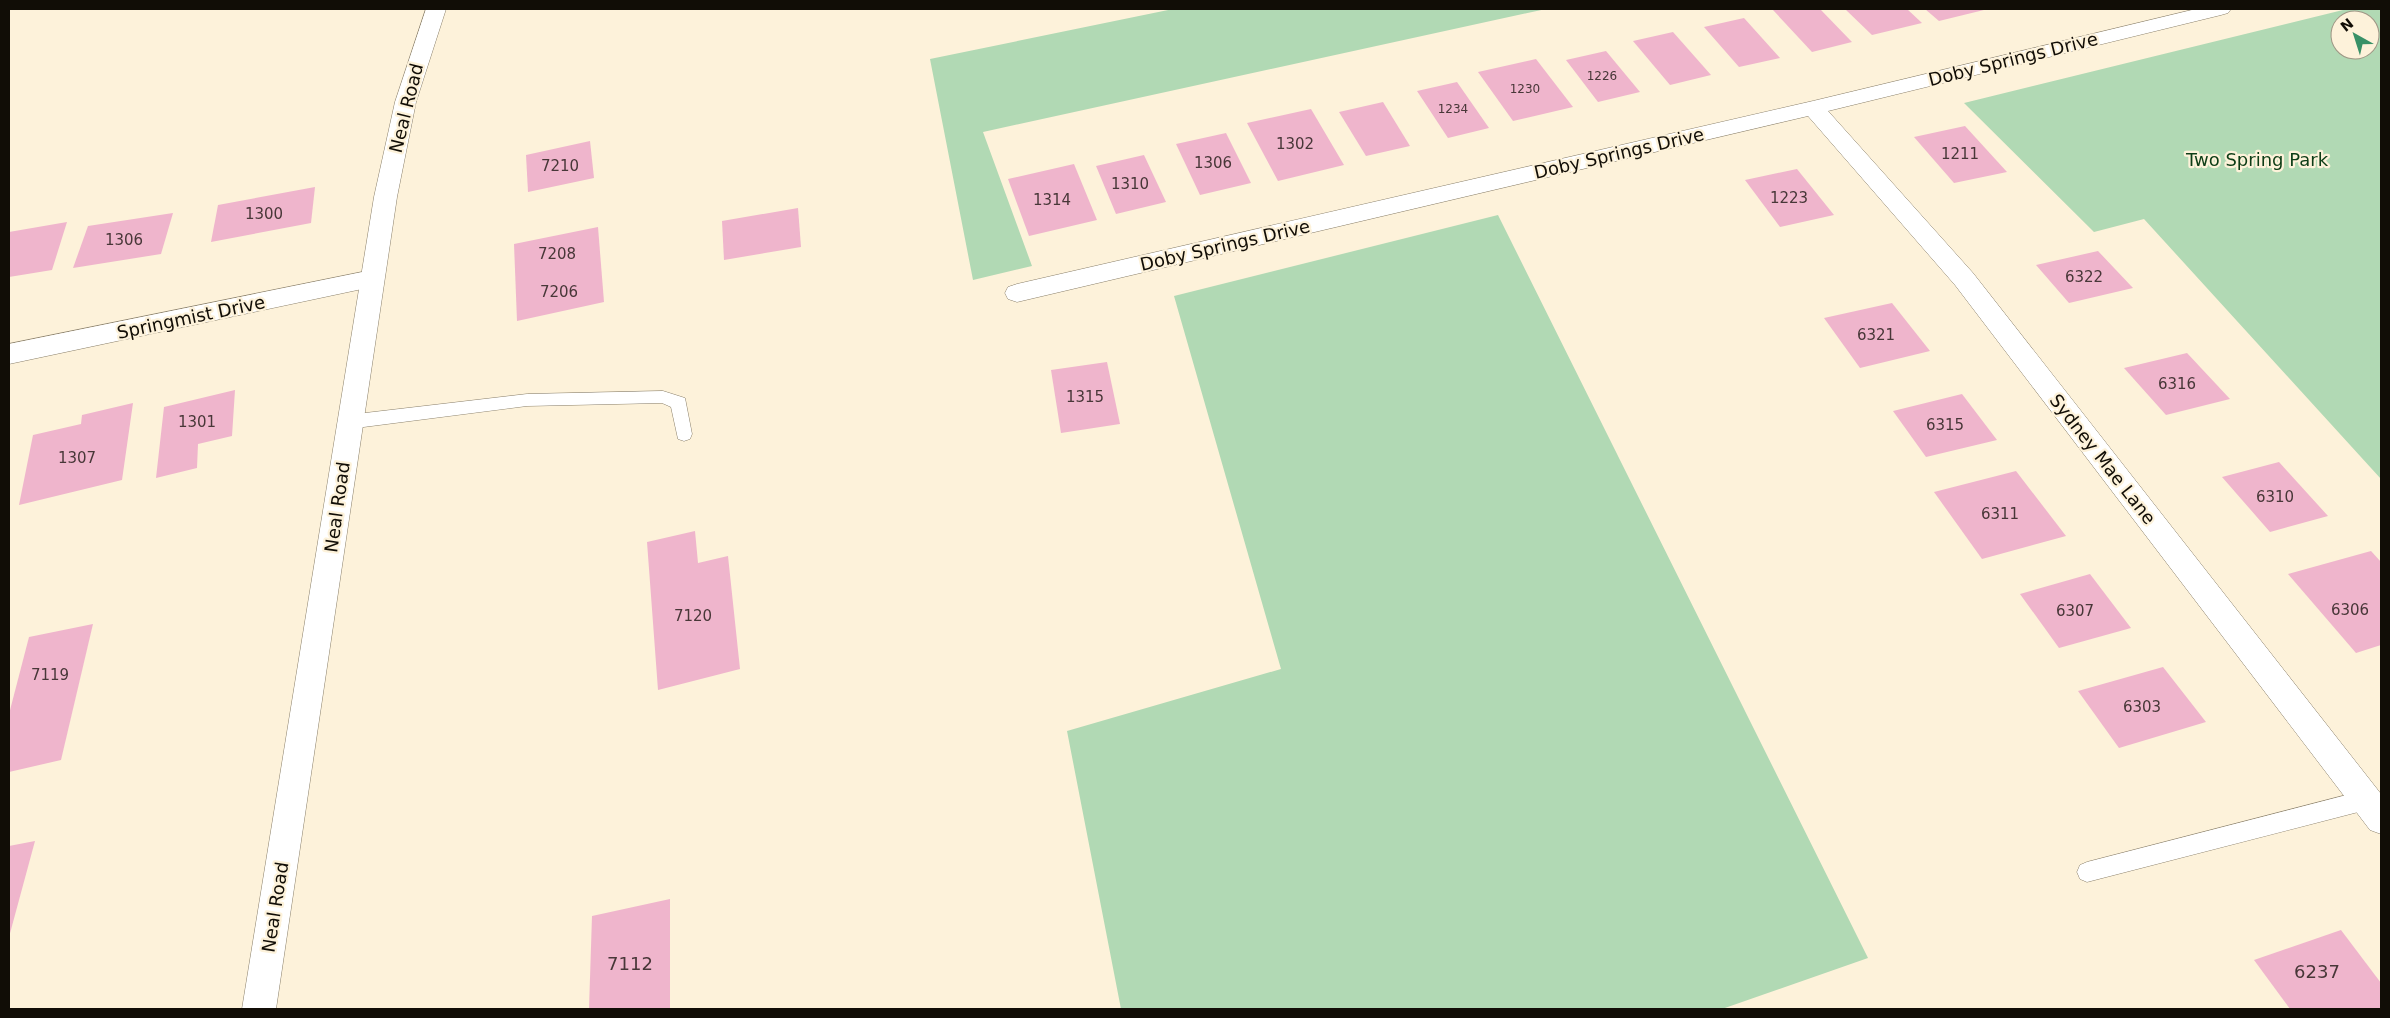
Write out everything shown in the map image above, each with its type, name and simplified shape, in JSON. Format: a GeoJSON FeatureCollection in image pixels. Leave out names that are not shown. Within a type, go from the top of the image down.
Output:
{"type":"FeatureCollection","features":[{"type":"Feature","properties":{"kind":"street","name":"Neal Road"},"geometry":{"type":"LineString","coordinates":[[259,1009],[341,481],[348,422],[395,144],[412,78],[436,9]]}},
{"type":"Feature","properties":{"kind":"street","name":"Doby Springs Drive"},"geometry":{"type":"LineString","coordinates":[[1017,293],[1813,108],[2220,9]]}},
{"type":"Feature","properties":{"kind":"street","name":"Sydney Mae Lane"},"geometry":{"type":"LineString","coordinates":[[1813,108],[1964,279],[2374,809]]}},
{"type":"Feature","properties":{"kind":"street","name":"Springmist Drive"},"geometry":{"type":"LineString","coordinates":[[9,354],[372,279]]}},
{"type":"Feature","properties":{"kind":"lane"},"geometry":{"type":"LineString","coordinates":[[348,422],[527,400],[662,397],[678,403],[684,434]]}},
{"type":"Feature","properties":{"kind":"lane"},"geometry":{"type":"LineString","coordinates":[[2087,872],[2374,809]]}},
{"type":"Feature","properties":{"kind":"green space"},"geometry":{"type":"Polygon","coordinates":[[[1173,9],[1546,9],[983,132],[1032,266],[973,280],[930,59],[1173,9]]]}},
{"type":"Feature","properties":{"kind":"green space","name":"Two Spring Park"},"geometry":{"type":"Polygon","coordinates":[[[2381,9],[2381,479],[2144,219],[2094,232],[1964,103],[2330,13],[2330,60],[2380,60],[2380,10],[2343,10],[2381,9]]]}},
{"type":"Feature","properties":{"kind":"green space"},"geometry":{"type":"Polygon","coordinates":[[[1498,215],[1868,958],[1722,1009],[1121,1009],[1067,731],[1281,669],[1174,296],[1498,215]]]}},
{"type":"Feature","properties":{"kind":"building"},"geometry":{"type":"Polygon","coordinates":[[[1820,9],[1852,42],[1812,52],[1773,10],[1820,9]]]}},
{"type":"Feature","properties":{"kind":"building"},"geometry":{"type":"Polygon","coordinates":[[[1845,9],[1907,9],[1922,23],[1872,35],[1845,9]]]}},
{"type":"Feature","properties":{"kind":"building"},"geometry":{"type":"Polygon","coordinates":[[[1925,9],[1988,9],[1939,21],[1925,9]]]}},
{"type":"Feature","properties":{"kind":"building"},"geometry":{"type":"Polygon","coordinates":[[[1744,18],[1780,58],[1739,67],[1704,27],[1744,18]]]}},
{"type":"Feature","properties":{"kind":"building"},"geometry":{"type":"Polygon","coordinates":[[[1673,32],[1711,75],[1670,85],[1633,41],[1673,32]]]}},
{"type":"Feature","properties":{"kind":"building"},"geometry":{"type":"Polygon","coordinates":[[[1606,51],[1640,92],[1598,102],[1566,60],[1606,51]]]}},
{"type":"Feature","properties":{"kind":"building"},"geometry":{"type":"Polygon","coordinates":[[[1536,59],[1573,107],[1513,121],[1478,72],[1536,59]]]}},
{"type":"Feature","properties":{"kind":"building"},"geometry":{"type":"Polygon","coordinates":[[[1457,82],[1489,128],[1448,138],[1417,91],[1457,82]]]}},
{"type":"Feature","properties":{"kind":"building"},"geometry":{"type":"Polygon","coordinates":[[[1383,102],[1410,146],[1366,156],[1339,112],[1383,102]]]}},
{"type":"Feature","properties":{"kind":"building"},"geometry":{"type":"Polygon","coordinates":[[[1311,109],[1344,165],[1278,181],[1247,123],[1311,109]]]}},
{"type":"Feature","properties":{"kind":"building"},"geometry":{"type":"Polygon","coordinates":[[[1965,126],[2007,172],[1954,183],[1914,137],[1965,126]]]}},
{"type":"Feature","properties":{"kind":"building"},"geometry":{"type":"Polygon","coordinates":[[[1226,133],[1251,183],[1200,195],[1176,144],[1226,133]]]}},
{"type":"Feature","properties":{"kind":"building"},"geometry":{"type":"Polygon","coordinates":[[[590,141],[594,178],[528,192],[526,155],[590,141]]]}},
{"type":"Feature","properties":{"kind":"building"},"geometry":{"type":"Polygon","coordinates":[[[1144,155],[1166,202],[1116,214],[1096,166],[1144,155]]]}},
{"type":"Feature","properties":{"kind":"building"},"geometry":{"type":"Polygon","coordinates":[[[1074,164],[1097,220],[1029,236],[1008,179],[1074,164]]]}},
{"type":"Feature","properties":{"kind":"building"},"geometry":{"type":"Polygon","coordinates":[[[1797,169],[1834,215],[1780,227],[1745,180],[1797,169]]]}},
{"type":"Feature","properties":{"kind":"building"},"geometry":{"type":"Polygon","coordinates":[[[315,187],[311,223],[211,242],[218,205],[315,187]]]}},
{"type":"Feature","properties":{"kind":"building"},"geometry":{"type":"Polygon","coordinates":[[[798,208],[801,247],[724,260],[722,221],[798,208]]]}},
{"type":"Feature","properties":{"kind":"building"},"geometry":{"type":"Polygon","coordinates":[[[173,213],[161,254],[73,268],[88,226],[173,213]]]}},
{"type":"Feature","properties":{"kind":"building"},"geometry":{"type":"Polygon","coordinates":[[[67,222],[52,270],[9,277],[9,232],[67,222]]]}},
{"type":"Feature","properties":{"kind":"building"},"geometry":{"type":"Polygon","coordinates":[[[598,227],[604,302],[517,321],[514,244],[598,227]]]}},
{"type":"Feature","properties":{"kind":"building"},"geometry":{"type":"Polygon","coordinates":[[[2098,251],[2133,288],[2069,303],[2036,265],[2098,251]]]}},
{"type":"Feature","properties":{"kind":"building"},"geometry":{"type":"Polygon","coordinates":[[[1892,303],[1930,351],[1860,368],[1824,318],[1892,303]]]}},
{"type":"Feature","properties":{"kind":"building"},"geometry":{"type":"Polygon","coordinates":[[[2187,353],[2230,399],[2166,415],[2124,368],[2187,353]]]}},
{"type":"Feature","properties":{"kind":"building"},"geometry":{"type":"Polygon","coordinates":[[[1107,362],[1120,424],[1061,433],[1051,370],[1107,362]]]}},
{"type":"Feature","properties":{"kind":"building"},"geometry":{"type":"Polygon","coordinates":[[[235,390],[232,436],[198,444],[197,468],[156,478],[164,407],[235,390]]]}},
{"type":"Feature","properties":{"kind":"building"},"geometry":{"type":"Polygon","coordinates":[[[1962,394],[1997,440],[1926,457],[1893,411],[1962,394]]]}},
{"type":"Feature","properties":{"kind":"building"},"geometry":{"type":"Polygon","coordinates":[[[133,403],[122,480],[19,505],[33,435],[81,424],[82,415],[133,403]]]}},
{"type":"Feature","properties":{"kind":"building"},"geometry":{"type":"Polygon","coordinates":[[[2279,462],[2328,516],[2270,532],[2222,477],[2279,462]]]}},
{"type":"Feature","properties":{"kind":"building"},"geometry":{"type":"Polygon","coordinates":[[[2016,471],[2066,536],[1982,559],[1934,492],[2016,471]]]}},
{"type":"Feature","properties":{"kind":"building"},"geometry":{"type":"Polygon","coordinates":[[[695,531],[698,563],[728,556],[740,669],[658,690],[647,542],[695,531]]]}},
{"type":"Feature","properties":{"kind":"building"},"geometry":{"type":"Polygon","coordinates":[[[2371,551],[2381,562],[2381,645],[2356,653],[2288,574],[2371,551]]]}},
{"type":"Feature","properties":{"kind":"building"},"geometry":{"type":"Polygon","coordinates":[[[2090,574],[2131,628],[2059,648],[2020,594],[2090,574]]]}},
{"type":"Feature","properties":{"kind":"building"},"geometry":{"type":"Polygon","coordinates":[[[93,624],[61,760],[9,772],[9,714],[29,637],[93,624]]]}},
{"type":"Feature","properties":{"kind":"building"},"geometry":{"type":"Polygon","coordinates":[[[2163,667],[2206,722],[2119,748],[2078,691],[2163,667]]]}},
{"type":"Feature","properties":{"kind":"building"},"geometry":{"type":"Polygon","coordinates":[[[35,841],[9,937],[9,846],[35,841]]]}},
{"type":"Feature","properties":{"kind":"building"},"geometry":{"type":"Polygon","coordinates":[[[670,899],[670,1009],[589,1009],[592,916],[670,899]]]}},
{"type":"Feature","properties":{"kind":"building"},"geometry":{"type":"Polygon","coordinates":[[[2341,930],[2381,983],[2381,1009],[2290,1009],[2254,960],[2341,930]]]}}]}
